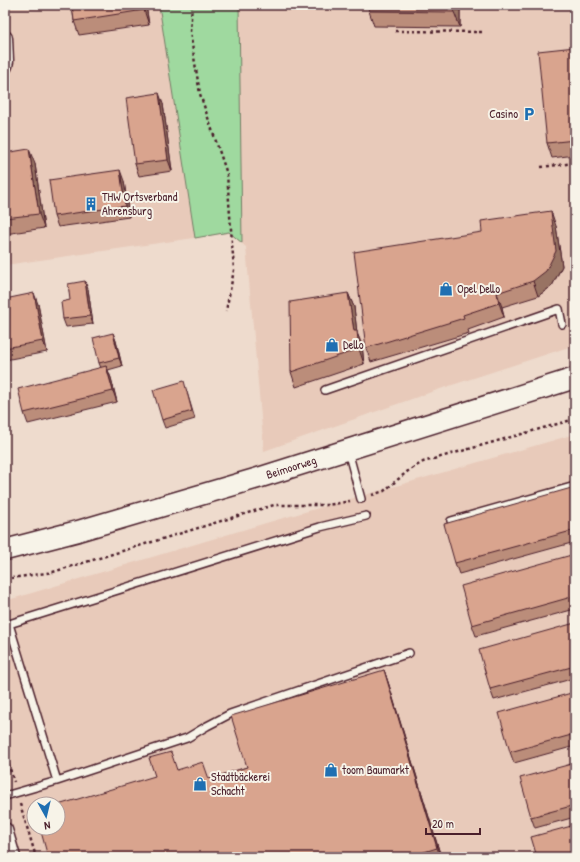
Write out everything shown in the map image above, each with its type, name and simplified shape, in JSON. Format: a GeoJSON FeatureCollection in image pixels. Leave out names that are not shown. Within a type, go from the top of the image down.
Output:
{"type":"FeatureCollection","features":[{"type":"Feature","properties":{"kind":"main road","name":"Beimoorweg"},"geometry":{"type":"LineString","coordinates":[[5,550],[78,531],[228,487],[575,378]]}},
{"type":"Feature","properties":{"kind":"street"},"geometry":{"type":"LineString","coordinates":[[5,38],[5,66]]}},
{"type":"Feature","properties":{"kind":"street"},"geometry":{"type":"LineString","coordinates":[[5,830],[11,854]]}},
{"type":"Feature","properties":{"kind":"lane"},"geometry":{"type":"LineString","coordinates":[[325,390],[559,309],[562,324]]}},
{"type":"Feature","properties":{"kind":"lane"},"geometry":{"type":"LineString","coordinates":[[348,449],[361,499]]}},
{"type":"Feature","properties":{"kind":"lane"},"geometry":{"type":"LineString","coordinates":[[451,522],[575,486]]}},
{"type":"Feature","properties":{"kind":"lane"},"geometry":{"type":"LineString","coordinates":[[56,781],[9,624],[320,527],[366,516]]}},
{"type":"Feature","properties":{"kind":"lane"},"geometry":{"type":"LineString","coordinates":[[5,796],[187,738],[230,714],[409,653]]}},
{"type":"Feature","properties":{"kind":"path"},"geometry":{"type":"LineString","coordinates":[[192,5],[190,32],[200,94],[227,174],[234,270],[226,311]]}},
{"type":"Feature","properties":{"kind":"path"},"geometry":{"type":"LineString","coordinates":[[395,31],[483,32]]}},
{"type":"Feature","properties":{"kind":"path"},"geometry":{"type":"LineString","coordinates":[[541,167],[575,163]]}},
{"type":"Feature","properties":{"kind":"path"},"geometry":{"type":"LineString","coordinates":[[5,578],[53,572],[274,504],[328,505],[361,499],[384,491],[408,471],[423,462],[575,419]]}},
{"type":"Feature","properties":{"kind":"shaded area"},"geometry":{"type":"Polygon","coordinates":[[[5,5],[575,5],[575,345],[440,389],[264,451],[246,247],[229,233],[5,265],[5,5]]]}},
{"type":"Feature","properties":{"kind":"shaded area"},"geometry":{"type":"Polygon","coordinates":[[[575,434],[575,857],[5,857],[5,601],[266,523],[575,434]]]}},
{"type":"Feature","properties":{"kind":"green space"},"geometry":{"type":"Polygon","coordinates":[[[159,5],[239,5],[242,243],[229,232],[195,238],[159,5]]]}},
{"type":"Feature","properties":{"kind":"building"},"geometry":{"type":"Polygon","coordinates":[[[72,5],[143,5],[144,10],[74,21],[72,5]]]}},
{"type":"Feature","properties":{"kind":"building"},"geometry":{"type":"Polygon","coordinates":[[[369,5],[454,5],[454,12],[369,11],[369,5]]]}},
{"type":"Feature","properties":{"kind":"building"},"geometry":{"type":"Polygon","coordinates":[[[575,47],[575,140],[547,143],[538,51],[575,47]]]}},
{"type":"Feature","properties":{"kind":"building"},"geometry":{"type":"Polygon","coordinates":[[[159,93],[168,160],[135,164],[126,98],[159,93]]]}},
{"type":"Feature","properties":{"kind":"building"},"geometry":{"type":"Polygon","coordinates":[[[29,149],[39,214],[5,218],[5,153],[29,149]]]}},
{"type":"Feature","properties":{"kind":"building","name":"THW Ortsverband Ahrensburg"},"geometry":{"type":"Polygon","coordinates":[[[120,170],[125,206],[54,216],[49,180],[120,170]]]}},
{"type":"Feature","properties":{"kind":"building"},"geometry":{"type":"Polygon","coordinates":[[[551,211],[556,251],[546,271],[533,281],[497,293],[499,303],[463,315],[464,318],[366,348],[354,252],[482,232],[481,221],[551,211]]]}},
{"type":"Feature","properties":{"kind":"building"},"geometry":{"type":"Polygon","coordinates":[[[85,281],[90,316],[63,319],[61,302],[70,300],[68,284],[85,281]]]}},
{"type":"Feature","properties":{"kind":"building"},"geometry":{"type":"Polygon","coordinates":[[[34,293],[43,341],[5,348],[5,299],[34,293]]]}},
{"type":"Feature","properties":{"kind":"building"},"geometry":{"type":"Polygon","coordinates":[[[348,293],[354,331],[357,331],[359,349],[291,372],[290,302],[348,293]]]}},
{"type":"Feature","properties":{"kind":"building"},"geometry":{"type":"Polygon","coordinates":[[[113,333],[119,358],[99,363],[93,338],[113,333]]]}},
{"type":"Feature","properties":{"kind":"building"},"geometry":{"type":"Polygon","coordinates":[[[106,366],[113,391],[24,413],[18,389],[106,366]]]}},
{"type":"Feature","properties":{"kind":"building"},"geometry":{"type":"Polygon","coordinates":[[[184,381],[192,411],[162,420],[153,390],[184,381]]]}},
{"type":"Feature","properties":{"kind":"building"},"geometry":{"type":"Polygon","coordinates":[[[575,487],[575,530],[455,563],[444,524],[575,487]]]}},
{"type":"Feature","properties":{"kind":"building"},"geometry":{"type":"Polygon","coordinates":[[[575,554],[575,596],[472,625],[461,586],[575,554]]]}},
{"type":"Feature","properties":{"kind":"building"},"geometry":{"type":"Polygon","coordinates":[[[575,623],[575,666],[490,689],[479,650],[575,623]]]}},
{"type":"Feature","properties":{"kind":"building","name":"toom Baumarkt"},"geometry":{"type":"Polygon","coordinates":[[[384,670],[437,848],[408,857],[48,857],[42,836],[66,836],[66,803],[155,776],[149,758],[171,752],[177,770],[203,762],[209,779],[247,767],[231,716],[384,670]]]}},
{"type":"Feature","properties":{"kind":"building"},"geometry":{"type":"Polygon","coordinates":[[[575,692],[575,734],[510,752],[499,713],[575,692]]]}},
{"type":"Feature","properties":{"kind":"building"},"geometry":{"type":"Polygon","coordinates":[[[575,763],[575,805],[531,817],[520,778],[575,763]]]}},
{"type":"Feature","properties":{"kind":"building"},"geometry":{"type":"Polygon","coordinates":[[[575,825],[575,857],[537,857],[531,837],[575,825]]]}},
{"type":"Feature","properties":{"kind":"place","name":"Casino"},"geometry":{"type":"Point","coordinates":[529,114]}},
{"type":"Feature","properties":{"kind":"place","name":"THW Ortsverband Ahrensburg"},"geometry":{"type":"Point","coordinates":[91,204]}},
{"type":"Feature","properties":{"kind":"place","name":"Opel Dello"},"geometry":{"type":"Point","coordinates":[446,289]}},
{"type":"Feature","properties":{"kind":"place","name":"Dello"},"geometry":{"type":"Point","coordinates":[332,345]}},
{"type":"Feature","properties":{"kind":"place","name":"toom Baumarkt"},"geometry":{"type":"Point","coordinates":[331,770]}},
{"type":"Feature","properties":{"kind":"place","name":"Stadtbäckerei Schacht"},"geometry":{"type":"Point","coordinates":[200,784]}}]}
